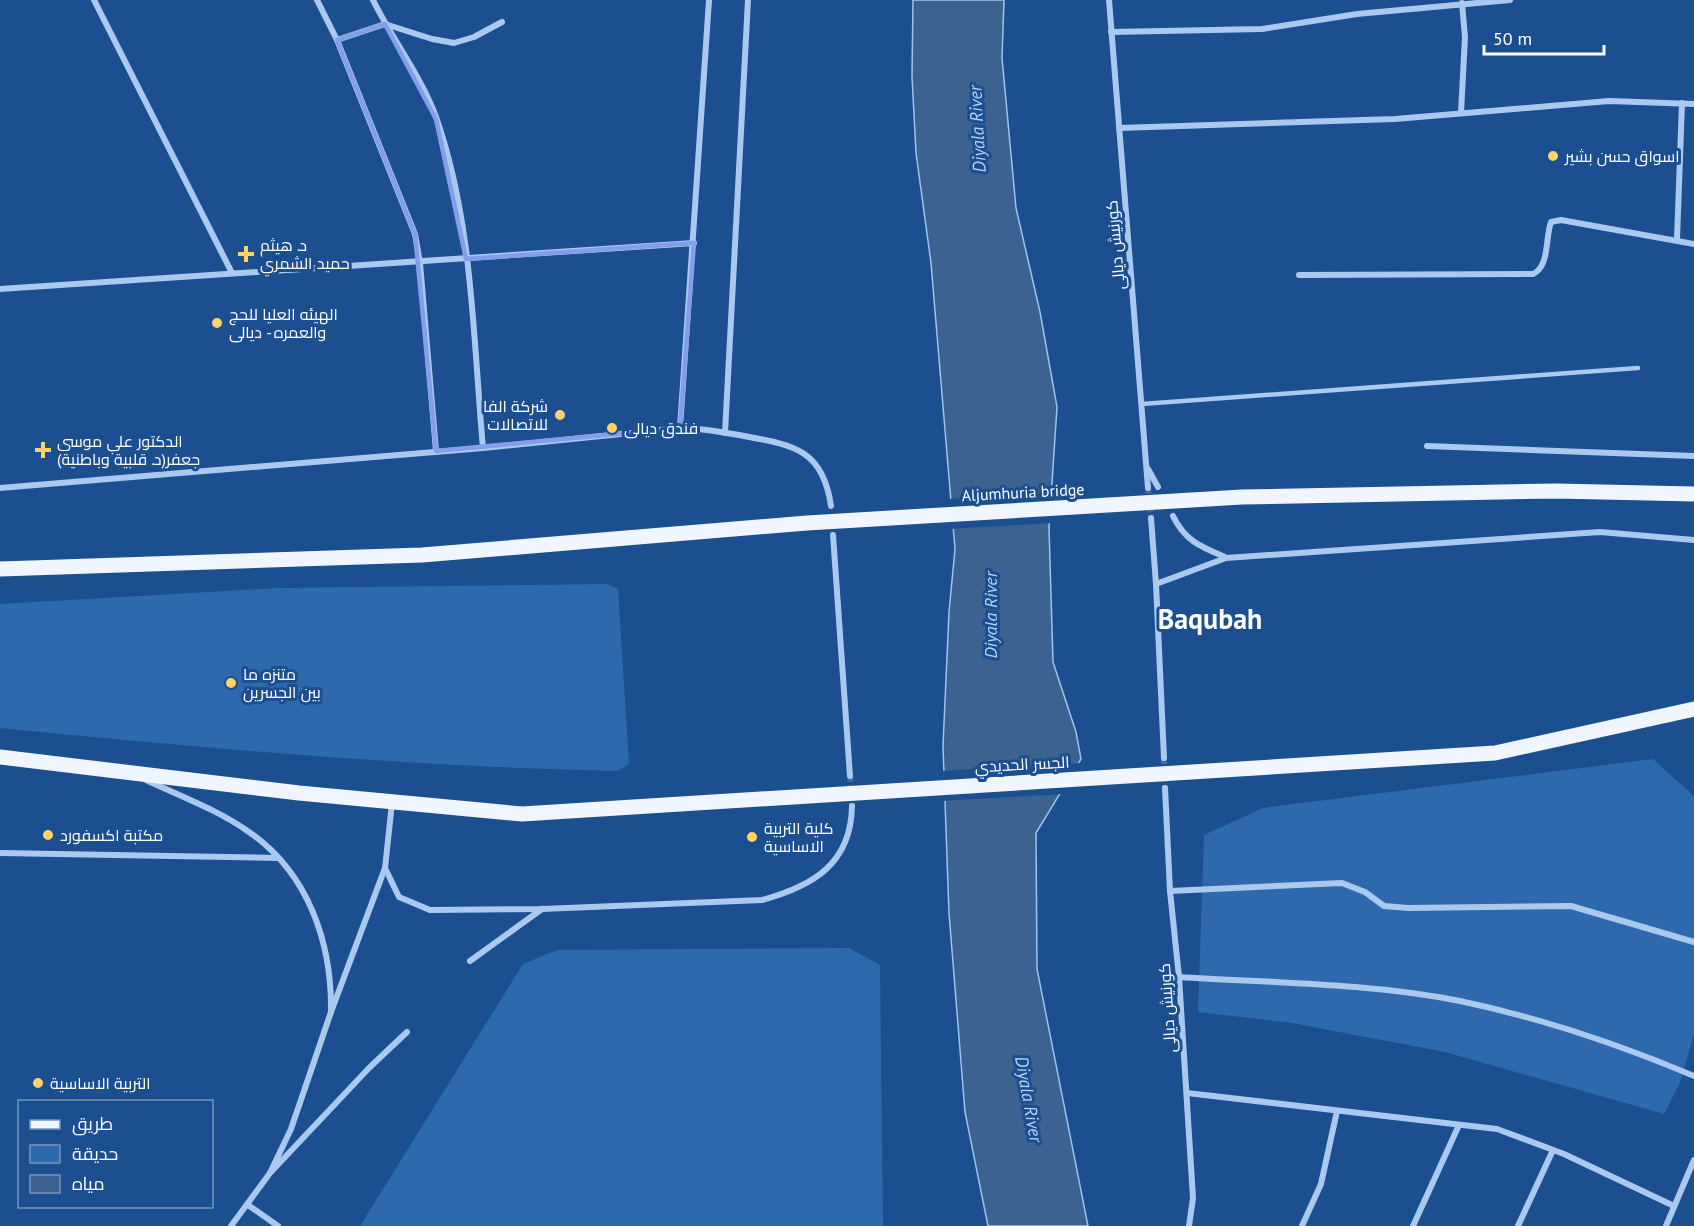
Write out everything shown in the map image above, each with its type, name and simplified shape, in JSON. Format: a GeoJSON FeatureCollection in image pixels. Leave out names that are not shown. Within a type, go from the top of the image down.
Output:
{"type":"FeatureCollection","features":[{"type":"Feature","properties":{"kind":"main road","name":"Aljumhuria bridge"},"geometry":{"type":"LineString","coordinates":[[0,569],[422,555],[807,523],[1242,497],[1556,491],[1694,494]]}},
{"type":"Feature","properties":{"kind":"main road","name":"الجسر الحديدي"},"geometry":{"type":"LineString","coordinates":[[0,757],[392,803],[522,814],[1495,753],[1694,709]]}},
{"type":"Feature","properties":{"kind":"street"},"geometry":{"type":"LineString","coordinates":[[94,0],[232,273]]}},
{"type":"Feature","properties":{"kind":"street"},"geometry":{"type":"LineString","coordinates":[[317,0],[337,40],[408,214],[420,263],[436,451]]}},
{"type":"Feature","properties":{"kind":"street"},"geometry":{"type":"LineString","coordinates":[[373,0],[428,99],[436,118],[460,214],[483,448]]}},
{"type":"Feature","properties":{"kind":"street"},"geometry":{"type":"LineString","coordinates":[[680,428],[709,0]]}},
{"type":"Feature","properties":{"kind":"street"},"geometry":{"type":"LineString","coordinates":[[725,433],[748,0]]}},
{"type":"Feature","properties":{"kind":"street","name":"كورنيش ديالى"},"geometry":{"type":"LineString","coordinates":[[1109,0],[1148,488]]}},
{"type":"Feature","properties":{"kind":"street"},"geometry":{"type":"LineString","coordinates":[[1111,32],[1262,29],[1357,14],[1510,0]]}},
{"type":"Feature","properties":{"kind":"street"},"geometry":{"type":"LineString","coordinates":[[1461,113],[1465,37],[1462,3]]}},
{"type":"Feature","properties":{"kind":"street"},"geometry":{"type":"LineString","coordinates":[[337,40],[385,24],[453,43],[474,37],[502,22]]}},
{"type":"Feature","properties":{"kind":"street"},"geometry":{"type":"LineString","coordinates":[[1119,128],[1395,119],[1609,100],[1694,104]]}},
{"type":"Feature","properties":{"kind":"street"},"geometry":{"type":"LineString","coordinates":[[1677,239],[1682,103]]}},
{"type":"Feature","properties":{"kind":"street"},"geometry":{"type":"LineString","coordinates":[[1299,275],[1533,274],[1539,271],[1545,258],[1546,235],[1551,222],[1561,220],[1677,239],[1694,244]]}},
{"type":"Feature","properties":{"kind":"street"},"geometry":{"type":"LineString","coordinates":[[0,289],[420,263],[694,243]]}},
{"type":"Feature","properties":{"kind":"street"},"geometry":{"type":"LineString","coordinates":[[0,488],[483,448],[680,428],[725,433],[790,445],[802,452],[821,470],[827,483],[831,506]]}},
{"type":"Feature","properties":{"kind":"street"},"geometry":{"type":"LineString","coordinates":[[1427,446],[1694,456]]}},
{"type":"Feature","properties":{"kind":"street"},"geometry":{"type":"LineString","coordinates":[[1146,465],[1158,487]]}},
{"type":"Feature","properties":{"kind":"street"},"geometry":{"type":"LineString","coordinates":[[1173,516],[1180,531],[1194,545],[1226,558]]}},
{"type":"Feature","properties":{"kind":"street"},"geometry":{"type":"LineString","coordinates":[[1151,518],[1164,758]]}},
{"type":"Feature","properties":{"kind":"street"},"geometry":{"type":"LineString","coordinates":[[1156,584],[1226,558],[1600,532],[1694,540]]}},
{"type":"Feature","properties":{"kind":"street"},"geometry":{"type":"LineString","coordinates":[[833,536],[849,776]]}},
{"type":"Feature","properties":{"kind":"street"},"geometry":{"type":"LineString","coordinates":[[132,773],[231,820],[250,832],[278,858],[297,882],[318,922],[329,966],[331,1012]]}},
{"type":"Feature","properties":{"kind":"street","name":"كورنيش ديالى"},"geometry":{"type":"LineString","coordinates":[[1165,788],[1170,891],[1179,977],[1193,1198],[1189,1226]]}},
{"type":"Feature","properties":{"kind":"street"},"geometry":{"type":"LineString","coordinates":[[231,1226],[270,1173],[291,1129],[331,1012],[385,868],[392,803]]}},
{"type":"Feature","properties":{"kind":"street"},"geometry":{"type":"LineString","coordinates":[[385,868],[399,897],[430,910],[542,909],[753,901],[789,892],[813,880],[834,863],[848,836],[852,806]]}},
{"type":"Feature","properties":{"kind":"street"},"geometry":{"type":"LineString","coordinates":[[0,853],[278,858]]}},
{"type":"Feature","properties":{"kind":"street"},"geometry":{"type":"LineString","coordinates":[[1170,891],[1342,883],[1365,891],[1384,906],[1408,908],[1571,906],[1694,942]]}},
{"type":"Feature","properties":{"kind":"street"},"geometry":{"type":"LineString","coordinates":[[470,961],[542,909]]}},
{"type":"Feature","properties":{"kind":"street"},"geometry":{"type":"LineString","coordinates":[[1179,977],[1369,988],[1459,1001],[1545,1021],[1644,1054],[1694,1076]]}},
{"type":"Feature","properties":{"kind":"street"},"geometry":{"type":"LineString","coordinates":[[270,1173],[407,1032]]}},
{"type":"Feature","properties":{"kind":"street"},"geometry":{"type":"LineString","coordinates":[[1187,1094],[1497,1129],[1553,1150],[1674,1206]]}},
{"type":"Feature","properties":{"kind":"street"},"geometry":{"type":"LineString","coordinates":[[1302,1226],[1321,1184],[1337,1111]]}},
{"type":"Feature","properties":{"kind":"street"},"geometry":{"type":"LineString","coordinates":[[1413,1226],[1459,1125]]}},
{"type":"Feature","properties":{"kind":"street"},"geometry":{"type":"LineString","coordinates":[[1518,1226],[1553,1150]]}},
{"type":"Feature","properties":{"kind":"street"},"geometry":{"type":"LineString","coordinates":[[1666,1226],[1694,1160]]}},
{"type":"Feature","properties":{"kind":"street"},"geometry":{"type":"LineString","coordinates":[[248,1205],[278,1226]]}},
{"type":"Feature","properties":{"kind":"lane"},"geometry":{"type":"LineString","coordinates":[[1142,404],[1638,368]]}},
{"type":"Feature","properties":{"kind":"highlighted area"},"geometry":{"type":"Polygon","coordinates":[[[385,24],[436,119],[466,259],[694,243],[680,428],[436,451],[415,234],[337,40],[385,24]]]}},
{"type":"Feature","properties":{"kind":"green space"},"geometry":{"type":"Polygon","coordinates":[[[607,584],[618,589],[629,764],[618,771],[386,761],[0,728],[0,604],[279,588],[607,584]]]}},
{"type":"Feature","properties":{"kind":"green space"},"geometry":{"type":"Polygon","coordinates":[[[1653,759],[1694,796],[1694,1034],[1680,1083],[1664,1114],[1445,1052],[1292,1023],[1198,1012],[1204,835],[1263,808],[1653,759]]]}},
{"type":"Feature","properties":{"kind":"green space"},"geometry":{"type":"Polygon","coordinates":[[[849,948],[880,965],[883,1226],[360,1226],[523,964],[557,950],[849,948]]]}},
{"type":"Feature","properties":{"kind":"water","name":"Diyala River"},"geometry":{"type":"Polygon","coordinates":[[[913,0],[1004,0],[1002,58],[1016,208],[1040,312],[1057,407],[1049,528],[1053,662],[1076,732],[1081,759],[1036,833],[1037,969],[1088,1226],[988,1226],[965,1112],[949,913],[943,746],[949,612],[955,549],[931,263],[916,153],[912,76],[913,0]]]}},
{"type":"Feature","properties":{"kind":"pier"},"geometry":{"type":"Polygon","coordinates":[[[1054,493],[1052,523],[950,529],[948,499],[1054,493]]]}},
{"type":"Feature","properties":{"kind":"pier"},"geometry":{"type":"Polygon","coordinates":[[[1081,763],[1063,794],[942,801],[941,771],[1081,763]]]}},
{"type":"Feature","properties":{"kind":"tunnel"},"geometry":{"type":"LineString","coordinates":[[1148,488],[1151,518]]}},
{"type":"Feature","properties":{"kind":"tunnel"},"geometry":{"type":"LineString","coordinates":[[1164,758],[1165,788]]}},
{"type":"Feature","properties":{"kind":"tunnel"},"geometry":{"type":"LineString","coordinates":[[850,776],[852,806]]}},
{"type":"Feature","properties":{"kind":"place","name":"اسواق حسن بشير"},"geometry":{"type":"Point","coordinates":[1553,156]}},
{"type":"Feature","properties":{"kind":"place","name":"د. هيثم حميد الشمري"},"geometry":{"type":"Point","coordinates":[246,254]}},
{"type":"Feature","properties":{"kind":"place","name":"الهيئه العليا للحج والعمره - ديالى"},"geometry":{"type":"Point","coordinates":[217,323]}},
{"type":"Feature","properties":{"kind":"place","name":"شركة الفا للاتصالات"},"geometry":{"type":"Point","coordinates":[560,415]}},
{"type":"Feature","properties":{"kind":"place","name":"فندق ديالى"},"geometry":{"type":"Point","coordinates":[612,428]}},
{"type":"Feature","properties":{"kind":"place","name":"الدكتور علي موسى جعفر(د. قلبية وباطنية)"},"geometry":{"type":"Point","coordinates":[43,450]}},
{"type":"Feature","properties":{"kind":"place","name":"متنزه ما بين الجسرين"},"geometry":{"type":"Point","coordinates":[231,683]}},
{"type":"Feature","properties":{"kind":"place","name":"مكتبة اكسفورد"},"geometry":{"type":"Point","coordinates":[48,835]}},
{"type":"Feature","properties":{"kind":"place","name":"كلية التربية الاساسية"},"geometry":{"type":"Point","coordinates":[752,837]}},
{"type":"Feature","properties":{"kind":"place","name":"التربية الاساسية"},"geometry":{"type":"Point","coordinates":[38,1083]}},
{"type":"Feature","properties":{"kind":"district","name":"Baqubah"},"geometry":{"type":"Point","coordinates":[1210,618]}}]}
